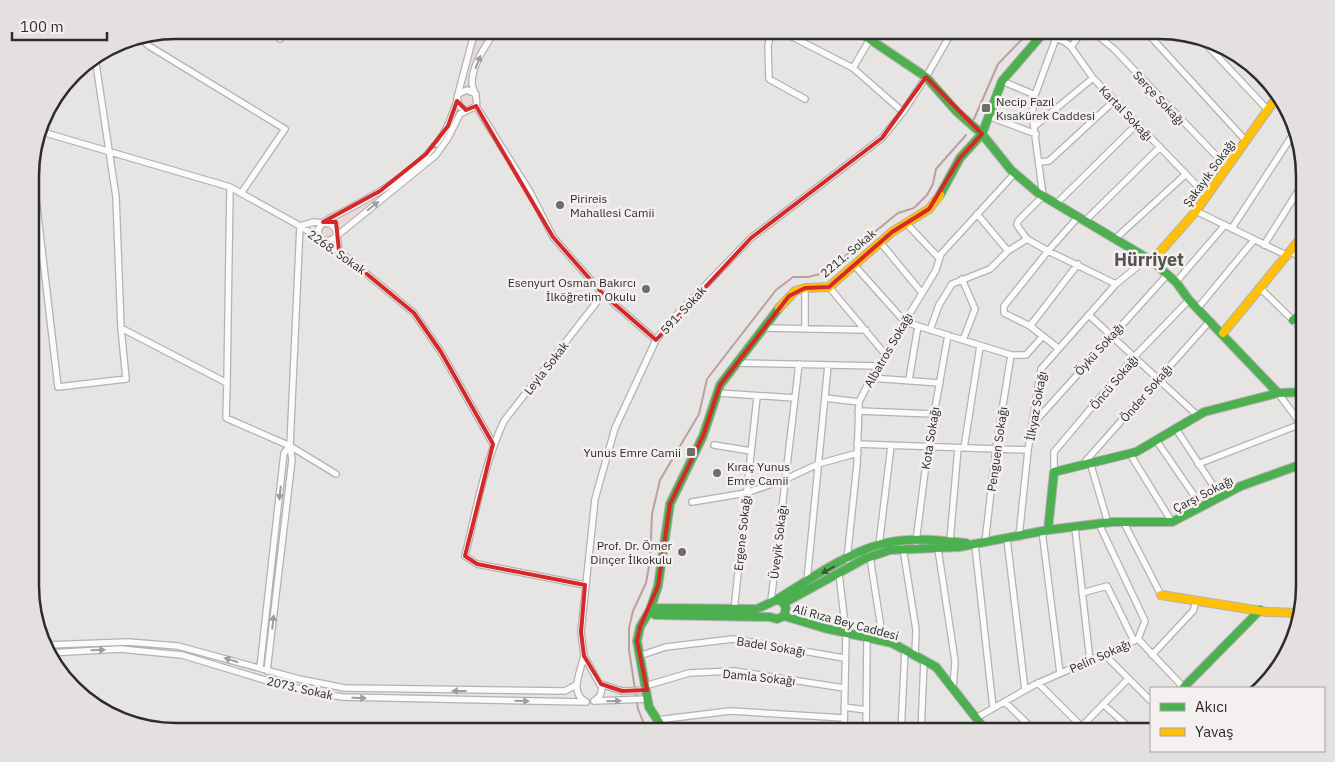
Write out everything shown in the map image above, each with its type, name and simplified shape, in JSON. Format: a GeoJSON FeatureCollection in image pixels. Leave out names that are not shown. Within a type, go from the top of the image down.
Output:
{"type":"FeatureCollection","features":[{"type":"Feature","properties":{"kind":"street"},"geometry":{"type":"LineString","coordinates":[[267,670],[292,460],[290,446],[300,226],[323,222],[380,191],[426,154],[448,126],[473,39]]}},
{"type":"Feature","properties":{"kind":"street"},"geometry":{"type":"LineString","coordinates":[[489,39],[476,62],[472,84],[477,96],[476,106],[530,192],[553,237],[603,294],[656,340]]}},
{"type":"Feature","properties":{"kind":"street"},"geometry":{"type":"LineString","coordinates":[[769,39],[769,79],[805,99]]}},
{"type":"Feature","properties":{"kind":"street"},"geometry":{"type":"LineString","coordinates":[[797,39],[853,68],[903,112]]}},
{"type":"Feature","properties":{"kind":"street"},"geometry":{"type":"LineString","coordinates":[[869,39],[926,77],[957,112],[982,134],[1015,174],[1043,196],[1150,259],[1176,282],[1197,309],[1223,333],[1278,393],[1296,418]]}},
{"type":"Feature","properties":{"kind":"street"},"geometry":{"type":"LineString","coordinates":[[853,68],[874,39]]}},
{"type":"Feature","properties":{"kind":"street","name":"591. Sokak"},"geometry":{"type":"LineString","coordinates":[[584,656],[580,632],[595,500],[615,428],[656,340],[668,324],[751,238],[882,138],[903,112],[948,39]]}},
{"type":"Feature","properties":{"kind":"street","name":"2211. Sokak"},"geometry":{"type":"LineString","coordinates":[[805,288],[829,287],[880,242],[929,209],[942,192],[960,158],[982,134],[1002,81],[1039,39]]}},
{"type":"Feature","properties":{"kind":"street"},"geometry":{"type":"LineString","coordinates":[[1043,196],[1032,113],[1035,96],[1056,39]]}},
{"type":"Feature","properties":{"kind":"street","name":"Kartal Sokağı"},"geometry":{"type":"LineString","coordinates":[[1058,39],[1071,47],[1093,78],[1207,196]]}},
{"type":"Feature","properties":{"kind":"street"},"geometry":{"type":"LineString","coordinates":[[1071,47],[1077,39]]}},
{"type":"Feature","properties":{"kind":"street","name":"Serçe Sokağı"},"geometry":{"type":"LineString","coordinates":[[1102,39],[1114,49],[1227,167]]}},
{"type":"Feature","properties":{"kind":"street"},"geometry":{"type":"LineString","coordinates":[[1156,39],[1246,141]]}},
{"type":"Feature","properties":{"kind":"street"},"geometry":{"type":"LineString","coordinates":[[145,42],[285,129],[242,192]]}},
{"type":"Feature","properties":{"kind":"street"},"geometry":{"type":"LineString","coordinates":[[1210,48],[1268,110]]}},
{"type":"Feature","properties":{"kind":"street"},"geometry":{"type":"LineString","coordinates":[[39,218],[58,387],[126,379],[121,328],[116,197],[96,64]]}},
{"type":"Feature","properties":{"kind":"street"},"geometry":{"type":"LineString","coordinates":[[1035,126],[1093,78]]}},
{"type":"Feature","properties":{"kind":"street"},"geometry":{"type":"LineString","coordinates":[[1002,81],[1035,96]]}},
{"type":"Feature","properties":{"kind":"street"},"geometry":{"type":"LineString","coordinates":[[466,110],[460,108],[457,99],[460,92],[473,91],[477,96]]}},
{"type":"Feature","properties":{"kind":"street"},"geometry":{"type":"LineString","coordinates":[[1039,162],[1049,161],[1114,101]]}},
{"type":"Feature","properties":{"kind":"street","name":"Şakayık Sokağı"},"geometry":{"type":"LineString","coordinates":[[1150,259],[1196,211],[1274,101]]}},
{"type":"Feature","properties":{"kind":"street"},"geometry":{"type":"LineString","coordinates":[[323,222],[318,230],[320,239],[328,241],[436,155],[448,138],[460,114],[476,106]]}},
{"type":"Feature","properties":{"kind":"street"},"geometry":{"type":"LineString","coordinates":[[988,116],[1036,134]]}},
{"type":"Feature","properties":{"kind":"street"},"geometry":{"type":"LineString","coordinates":[[1056,204],[1138,123]]}},
{"type":"Feature","properties":{"kind":"street","name":"2268. Sokak"},"geometry":{"type":"LineString","coordinates":[[46,133],[242,192],[339,251],[414,314],[441,352],[493,444]]}},
{"type":"Feature","properties":{"kind":"street"},"geometry":{"type":"LineString","coordinates":[[1232,228],[1291,138]]}},
{"type":"Feature","properties":{"kind":"street"},"geometry":{"type":"LineString","coordinates":[[1058,348],[1030,326],[1004,313],[1004,306],[1048,252],[1082,218],[1160,147]]}},
{"type":"Feature","properties":{"kind":"street","name":"Albatros Sokağı"},"geometry":{"type":"LineString","coordinates":[[847,560],[858,453],[859,402],[885,354],[936,270],[939,258],[1015,174]]}},
{"type":"Feature","properties":{"kind":"street"},"geometry":{"type":"LineString","coordinates":[[1116,238],[1186,174]]}},
{"type":"Feature","properties":{"kind":"street"},"geometry":{"type":"LineString","coordinates":[[230,188],[226,418],[290,446],[336,474]]}},
{"type":"Feature","properties":{"kind":"street"},"geometry":{"type":"LineString","coordinates":[[1264,245],[1296,194]]}},
{"type":"Feature","properties":{"kind":"street"},"geometry":{"type":"LineString","coordinates":[[1043,196],[1018,221],[1018,229],[1027,239],[1048,252],[1078,264],[1116,284]]}},
{"type":"Feature","properties":{"kind":"street"},"geometry":{"type":"LineString","coordinates":[[1196,211],[1264,245],[1296,256]]}},
{"type":"Feature","properties":{"kind":"street"},"geometry":{"type":"LineString","coordinates":[[978,214],[1008,252]]}},
{"type":"Feature","properties":{"kind":"street"},"geometry":{"type":"LineString","coordinates":[[323,222],[335,227],[335,237],[339,251]]}},
{"type":"Feature","properties":{"kind":"street"},"geometry":{"type":"LineString","coordinates":[[906,223],[939,258]]}},
{"type":"Feature","properties":{"kind":"street"},"geometry":{"type":"LineString","coordinates":[[1176,282],[1225,226]]}},
{"type":"Feature","properties":{"kind":"street"},"geometry":{"type":"LineString","coordinates":[[930,330],[939,305],[952,284],[990,269],[1008,252],[1027,239]]}},
{"type":"Feature","properties":{"kind":"street"},"geometry":{"type":"LineString","coordinates":[[1197,309],[1254,240]]}},
{"type":"Feature","properties":{"kind":"street"},"geometry":{"type":"LineString","coordinates":[[880,242],[922,293]]}},
{"type":"Feature","properties":{"kind":"street"},"geometry":{"type":"LineString","coordinates":[[1223,333],[1296,245]]}},
{"type":"Feature","properties":{"kind":"street","name":"İlkyaz Sokağı"},"geometry":{"type":"LineString","coordinates":[[1019,537],[1031,426],[1041,369],[1058,348],[1090,316],[1116,284],[1150,259]]}},
{"type":"Feature","properties":{"kind":"street"},"geometry":{"type":"LineString","coordinates":[[1030,326],[1078,264]]}},
{"type":"Feature","properties":{"kind":"street"},"geometry":{"type":"LineString","coordinates":[[854,266],[905,322],[1011,355],[1026,355],[1043,336]]}},
{"type":"Feature","properties":{"kind":"street","name":"Öykü Sokağı"},"geometry":{"type":"LineString","coordinates":[[1031,426],[1111,335],[1168,275]]}},
{"type":"Feature","properties":{"kind":"street"},"geometry":{"type":"LineString","coordinates":[[962,279],[975,309],[964,340]]}},
{"type":"Feature","properties":{"kind":"street"},"geometry":{"type":"LineString","coordinates":[[829,287],[885,354]]}},
{"type":"Feature","properties":{"kind":"street"},"geometry":{"type":"LineString","coordinates":[[660,723],[646,699],[637,641],[640,627],[650,610],[662,566],[670,504],[703,436],[720,385],[789,296],[795,291],[805,288],[805,328]]}},
{"type":"Feature","properties":{"kind":"street"},"geometry":{"type":"LineString","coordinates":[[1260,288],[1296,323]]}},
{"type":"Feature","properties":{"kind":"street","name":"Leyla Sokak"},"geometry":{"type":"LineString","coordinates":[[493,444],[504,421],[603,294]]}},
{"type":"Feature","properties":{"kind":"street","name":"Öncü Sokağı"},"geometry":{"type":"LineString","coordinates":[[1054,472],[1054,452],[1134,357],[1189,300]]}},
{"type":"Feature","properties":{"kind":"street"},"geometry":{"type":"LineString","coordinates":[[1090,316],[1198,416]]}},
{"type":"Feature","properties":{"kind":"street","name":"Önder Sokağı"},"geometry":{"type":"LineString","coordinates":[[1087,463],[1209,322]]}},
{"type":"Feature","properties":{"kind":"street"},"geometry":{"type":"LineString","coordinates":[[909,380],[918,326]]}},
{"type":"Feature","properties":{"kind":"street"},"geometry":{"type":"LineString","coordinates":[[121,328],[227,383]]}},
{"type":"Feature","properties":{"kind":"street"},"geometry":{"type":"LineString","coordinates":[[764,328],[866,330]]}},
{"type":"Feature","properties":{"kind":"street","name":"Kota Sokağı"},"geometry":{"type":"LineString","coordinates":[[916,542],[928,448],[948,335]]}},
{"type":"Feature","properties":{"kind":"street"},"geometry":{"type":"LineString","coordinates":[[950,541],[961,448],[980,346]]}},
{"type":"Feature","properties":{"kind":"street","name":"Penguen Sokağı"},"geometry":{"type":"LineString","coordinates":[[986,543],[996,448],[1011,355]]}},
{"type":"Feature","properties":{"kind":"street"},"geometry":{"type":"LineString","coordinates":[[736,363],[878,366]]}},
{"type":"Feature","properties":{"kind":"street","name":"Üveyik Sokağı"},"geometry":{"type":"LineString","coordinates":[[775,602],[799,364]]}},
{"type":"Feature","properties":{"kind":"street"},"geometry":{"type":"LineString","coordinates":[[807,581],[828,365]]}},
{"type":"Feature","properties":{"kind":"street"},"geometry":{"type":"LineString","coordinates":[[871,378],[940,382]]}},
{"type":"Feature","properties":{"kind":"street"},"geometry":{"type":"LineString","coordinates":[[1060,673],[1045,531],[1054,472],[1130,454],[1204,412],[1278,393],[1296,392]]}},
{"type":"Feature","properties":{"kind":"street"},"geometry":{"type":"LineString","coordinates":[[718,393],[795,398]]}},
{"type":"Feature","properties":{"kind":"street","name":"Ergene Sokağı"},"geometry":{"type":"LineString","coordinates":[[734,610],[757,397]]}},
{"type":"Feature","properties":{"kind":"street"},"geometry":{"type":"LineString","coordinates":[[825,398],[859,402]]}},
{"type":"Feature","properties":{"kind":"street"},"geometry":{"type":"LineString","coordinates":[[858,411],[934,414]]}},
{"type":"Feature","properties":{"kind":"street"},"geometry":{"type":"LineString","coordinates":[[1198,464],[1296,426]]}},
{"type":"Feature","properties":{"kind":"street"},"geometry":{"type":"LineString","coordinates":[[1176,429],[1220,496]]}},
{"type":"Feature","properties":{"kind":"street"},"geometry":{"type":"LineString","coordinates":[[1156,440],[1202,506]]}},
{"type":"Feature","properties":{"kind":"street"},"geometry":{"type":"LineString","coordinates":[[493,444],[465,556],[477,564],[584,585]]}},
{"type":"Feature","properties":{"kind":"street"},"geometry":{"type":"LineString","coordinates":[[857,444],[928,448],[1028,450]]}},
{"type":"Feature","properties":{"kind":"street"},"geometry":{"type":"LineString","coordinates":[[260,668],[284,453],[290,446]]}},
{"type":"Feature","properties":{"kind":"street"},"geometry":{"type":"LineString","coordinates":[[714,446],[751,451]]}},
{"type":"Feature","properties":{"kind":"street"},"geometry":{"type":"LineString","coordinates":[[880,545],[891,446]]}},
{"type":"Feature","properties":{"kind":"street"},"geometry":{"type":"LineString","coordinates":[[692,502],[746,493],[786,479],[818,464],[858,453]]}},
{"type":"Feature","properties":{"kind":"street"},"geometry":{"type":"LineString","coordinates":[[1130,454],[1172,522]]}},
{"type":"Feature","properties":{"kind":"street"},"geometry":{"type":"LineString","coordinates":[[1087,463],[1108,523]]}},
{"type":"Feature","properties":{"kind":"street","name":"Çarşı Sokağı"},"geometry":{"type":"LineString","coordinates":[[975,544],[1007,540],[1045,531],[1099,524],[1172,522],[1181,520],[1220,496],[1258,479],[1296,466]]}},
{"type":"Feature","properties":{"kind":"street"},"geometry":{"type":"LineString","coordinates":[[1124,523],[1161,595],[1196,602],[1294,613]]}},
{"type":"Feature","properties":{"kind":"street","name":"Pelin Sokağı"},"geometry":{"type":"LineString","coordinates":[[978,720],[993,708],[1038,682],[1136,640],[1145,621],[1099,524]]}},
{"type":"Feature","properties":{"kind":"street"},"geometry":{"type":"LineString","coordinates":[[1076,528],[1090,661]]}},
{"type":"Feature","properties":{"kind":"street"},"geometry":{"type":"LineString","coordinates":[[1007,540],[1025,690]]}},
{"type":"Feature","properties":{"kind":"street"},"geometry":{"type":"LineString","coordinates":[[770,617],[767,611],[775,602],[807,581],[880,545],[899,541],[950,541],[975,544]]}},
{"type":"Feature","properties":{"kind":"street"},"geometry":{"type":"LineString","coordinates":[[650,610],[655,608],[757,609],[839,574],[870,557],[903,548],[938,549],[975,544]]}},
{"type":"Feature","properties":{"kind":"street"},"geometry":{"type":"LineString","coordinates":[[975,544],[993,708]]}},
{"type":"Feature","properties":{"kind":"street"},"geometry":{"type":"LineString","coordinates":[[903,548],[916,630],[915,656]]}},
{"type":"Feature","properties":{"kind":"street"},"geometry":{"type":"LineString","coordinates":[[938,549],[955,661],[953,690]]}},
{"type":"Feature","properties":{"kind":"street"},"geometry":{"type":"LineString","coordinates":[[870,557],[883,641]]}},
{"type":"Feature","properties":{"kind":"street"},"geometry":{"type":"LineString","coordinates":[[839,574],[846,633],[844,723]]}},
{"type":"Feature","properties":{"kind":"street"},"geometry":{"type":"LineString","coordinates":[[1082,593],[1106,586],[1136,640],[1183,687]]}},
{"type":"Feature","properties":{"kind":"street"},"geometry":{"type":"LineString","coordinates":[[650,610],[655,615],[770,617],[777,619],[784,616],[786,608],[775,602]]}},
{"type":"Feature","properties":{"kind":"street"},"geometry":{"type":"LineString","coordinates":[[1152,655],[1193,611],[1196,602]]}},
{"type":"Feature","properties":{"kind":"street"},"geometry":{"type":"LineString","coordinates":[[1185,687],[1260,610]]}},
{"type":"Feature","properties":{"kind":"street","name":"Ali Rıza Bey Caddesi"},"geometry":{"type":"LineString","coordinates":[[784,616],[883,641],[905,650],[936,667],[980,723]]}},
{"type":"Feature","properties":{"kind":"street"},"geometry":{"type":"LineString","coordinates":[[866,723],[867,638]]}},
{"type":"Feature","properties":{"kind":"street","name":"Badel Sokağı"},"geometry":{"type":"LineString","coordinates":[[640,656],[666,647],[733,639],[844,658]]}},
{"type":"Feature","properties":{"kind":"street","name":"2073. Sokak"},"geometry":{"type":"LineString","coordinates":[[52,645],[128,642],[170,645],[193,649],[322,684],[374,690],[565,691],[577,683]]}},
{"type":"Feature","properties":{"kind":"street","name":"2073. Sokak"},"geometry":{"type":"LineString","coordinates":[[55,652],[120,649],[182,654],[268,681],[316,694],[343,698],[586,702]]}},
{"type":"Feature","properties":{"kind":"street"},"geometry":{"type":"LineString","coordinates":[[901,723],[905,650]]}},
{"type":"Feature","properties":{"kind":"street"},"geometry":{"type":"LineString","coordinates":[[1104,654],[1150,700]]}},
{"type":"Feature","properties":{"kind":"street"},"geometry":{"type":"LineString","coordinates":[[584,656],[595,678],[601,684],[622,691],[645,689]]}},
{"type":"Feature","properties":{"kind":"street"},"geometry":{"type":"LineString","coordinates":[[584,656],[577,683],[579,697],[586,702],[646,699]]}},
{"type":"Feature","properties":{"kind":"street"},"geometry":{"type":"LineString","coordinates":[[921,723],[924,661]]}},
{"type":"Feature","properties":{"kind":"street","name":"Damla Sokağı"},"geometry":{"type":"LineString","coordinates":[[645,689],[689,673],[734,671],[844,688]]}},
{"type":"Feature","properties":{"kind":"street"},"geometry":{"type":"LineString","coordinates":[[577,683],[586,676],[595,678]]}},
{"type":"Feature","properties":{"kind":"street"},"geometry":{"type":"LineString","coordinates":[[1085,723],[1128,679]]}},
{"type":"Feature","properties":{"kind":"street"},"geometry":{"type":"LineString","coordinates":[[1038,682],[1079,723]]}},
{"type":"Feature","properties":{"kind":"street"},"geometry":{"type":"LineString","coordinates":[[594,701],[600,696],[601,684]]}},
{"type":"Feature","properties":{"kind":"street"},"geometry":{"type":"LineString","coordinates":[[1005,702],[1027,723]]}},
{"type":"Feature","properties":{"kind":"street"},"geometry":{"type":"LineString","coordinates":[[1103,704],[1124,723]]}},
{"type":"Feature","properties":{"kind":"street"},"geometry":{"type":"LineString","coordinates":[[844,708],[866,710]]}},
{"type":"Feature","properties":{"kind":"street"},"geometry":{"type":"LineString","coordinates":[[657,720],[730,711],[844,718]]}},
{"type":"Feature","properties":{"kind":"highlighted area"},"geometry":{"type":"Polygon","coordinates":[[[926,77],[982,134],[960,158],[929,209],[892,232],[829,287],[805,288],[789,296],[720,385],[703,436],[670,504],[658,586],[640,627],[637,641],[647,690],[622,691],[601,684],[595,678],[584,656],[581,632],[585,585],[477,564],[465,556],[493,444],[441,352],[414,313],[339,251],[336,222],[323,222],[380,191],[426,154],[448,126],[457,101],[466,110],[476,106],[553,237],[603,294],[656,340],[751,238],[882,138],[926,77]]]}},
{"type":"Feature","properties":{"kind":"shaded area"},"geometry":{"type":"Polygon","coordinates":[[[477,39],[485,39],[473,58],[468,79],[469,87],[464,87],[477,39]]]}},
{"type":"Feature","properties":{"kind":"shaded area"},"geometry":{"type":"Polygon","coordinates":[[[467,94],[473,100],[467,106],[461,100],[467,94]]]}},
{"type":"Feature","properties":{"kind":"shaded area"},"geometry":{"type":"Polygon","coordinates":[[[373,199],[374,201],[340,228],[335,220],[373,199]]]}},
{"type":"Feature","properties":{"kind":"shaded area"},"geometry":{"type":"Polygon","coordinates":[[[325,226],[329,226],[333,232],[329,238],[325,238],[321,234],[321,230],[325,226]]]}},
{"type":"Feature","properties":{"kind":"waterway"},"geometry":{"type":"LineString","coordinates":[[974,119],[998,64],[1022,39]]}},
{"type":"Feature","properties":{"kind":"waterway"},"geometry":{"type":"LineString","coordinates":[[644,723],[638,709],[629,650],[629,628],[633,611],[646,583],[650,561],[652,514],[660,480],[699,414],[707,379],[776,290],[793,277],[808,277],[824,273],[898,213],[914,208],[927,195],[933,184],[936,169],[966,135]]}},
{"type":"Feature","properties":{"kind":"traffic: fast"},"geometry":{"type":"LineString","coordinates":[[869,39],[926,77],[957,112],[982,134],[1011,170],[1038,193],[1152,261],[1176,282],[1189,300],[1278,393]]}},
{"type":"Feature","properties":{"kind":"traffic: fast"},"geometry":{"type":"LineString","coordinates":[[940,195],[960,158],[982,134],[1002,81],[1038,39]]}},
{"type":"Feature","properties":{"kind":"traffic: fast"},"geometry":{"type":"LineString","coordinates":[[659,723],[649,707],[637,641],[640,627],[650,610],[658,586],[670,504],[703,436],[720,385],[779,308]]}},
{"type":"Feature","properties":{"kind":"traffic: fast"},"geometry":{"type":"LineString","coordinates":[[1048,530],[1054,472],[1136,452],[1204,412],[1278,393],[1296,392]]}},
{"type":"Feature","properties":{"kind":"traffic: fast"},"geometry":{"type":"LineString","coordinates":[[784,603],[864,559],[890,550],[959,547],[1048,530],[1112,522],[1172,522],[1241,486],[1296,466]]}},
{"type":"Feature","properties":{"kind":"traffic: fast"},"geometry":{"type":"LineString","coordinates":[[776,600],[840,561],[881,544],[913,540],[966,543]]}},
{"type":"Feature","properties":{"kind":"traffic: fast"},"geometry":{"type":"LineString","coordinates":[[776,600],[782,601],[786,608],[784,616],[777,619],[770,617],[655,615],[650,610],[655,608],[757,609],[776,600]]}},
{"type":"Feature","properties":{"kind":"traffic: fast"},"geometry":{"type":"LineString","coordinates":[[1184,687],[1260,610]]}},
{"type":"Feature","properties":{"kind":"traffic: fast"},"geometry":{"type":"LineString","coordinates":[[784,616],[824,628],[892,643],[936,667],[980,723]]}},
{"type":"Feature","properties":{"kind":"traffic: slow"},"geometry":{"type":"LineString","coordinates":[[1152,261],[1196,211],[1274,101]]}},
{"type":"Feature","properties":{"kind":"traffic: slow"},"geometry":{"type":"LineString","coordinates":[[779,308],[795,291],[805,288],[829,287],[892,232],[929,209],[940,195]]}},
{"type":"Feature","properties":{"kind":"traffic: slow"},"geometry":{"type":"LineString","coordinates":[[1223,333],[1296,244]]}},
{"type":"Feature","properties":{"kind":"traffic: slow"},"geometry":{"type":"LineString","coordinates":[[1161,595],[1267,612],[1294,613]]}},
{"type":"Feature","properties":{"kind":"place","name":"Necip Fazıl Kısakürek Caddesi"},"geometry":{"type":"Point","coordinates":[986,108]}},
{"type":"Feature","properties":{"kind":"place","name":"Pirireis Mahallesi Camii"},"geometry":{"type":"Point","coordinates":[560,205]}},
{"type":"Feature","properties":{"kind":"place","name":"Esenyurt Osman Bakırcı İlköğretim Okulu"},"geometry":{"type":"Point","coordinates":[646,289]}},
{"type":"Feature","properties":{"kind":"place","name":"Yunus Emre Camii"},"geometry":{"type":"Point","coordinates":[691,452]}},
{"type":"Feature","properties":{"kind":"place","name":"Kıraç Yunus Emre Camii"},"geometry":{"type":"Point","coordinates":[717,473]}},
{"type":"Feature","properties":{"kind":"place","name":"Prof. Dr. Ömer Dinçer İlkokulu"},"geometry":{"type":"Point","coordinates":[682,552]}},
{"type":"Feature","properties":{"kind":"district","name":"Hürriyet"},"geometry":{"type":"Point","coordinates":[1149,259]}}]}
